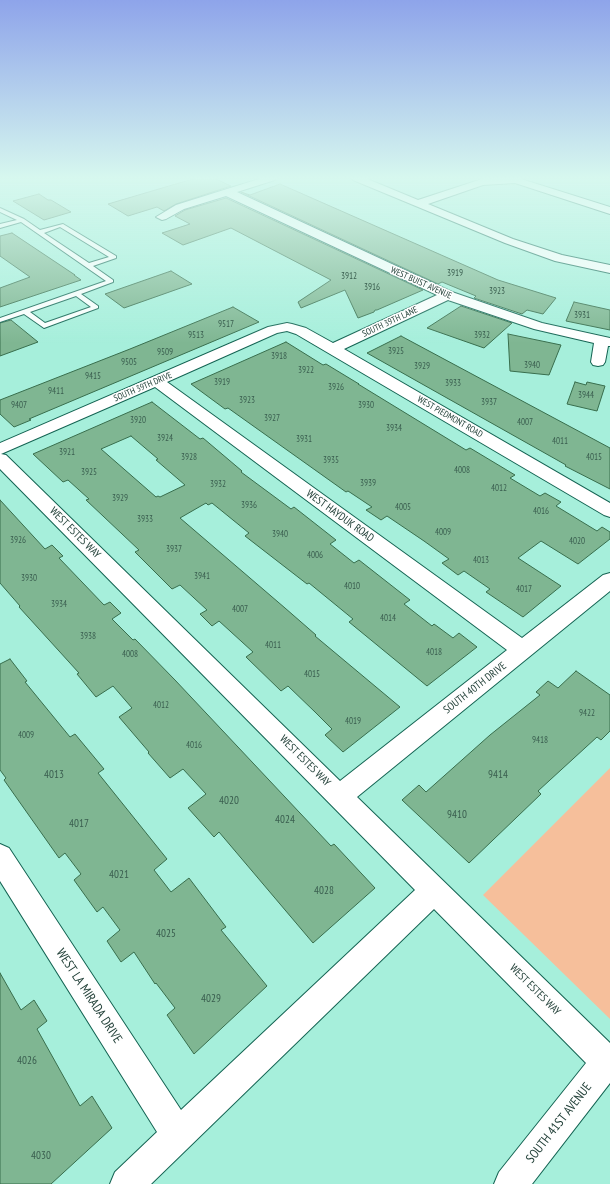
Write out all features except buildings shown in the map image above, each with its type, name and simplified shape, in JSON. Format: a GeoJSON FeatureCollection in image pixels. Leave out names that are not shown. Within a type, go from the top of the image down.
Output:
{"type":"FeatureCollection","features":[{"type":"Feature","properties":{"kind":"street","name":"WEST BUIST AVENUE"},"geometry":{"type":"LineString","coordinates":[[315,233],[447,295],[539,326],[606,341],[598,362]]}},
{"type":"Feature","properties":{"kind":"street"},"geometry":{"type":"LineString","coordinates":[[494,233],[559,258],[610,269]]}},
{"type":"Feature","properties":{"kind":"street","name":"SOUTH 39TH LANE"},"geometry":{"type":"LineString","coordinates":[[333,349],[447,295]]}},
{"type":"Feature","properties":{"kind":"street","name":"WEST PIEDMONT ROAD"},"geometry":{"type":"LineString","coordinates":[[287,327],[301,331],[333,349],[610,511]]}},
{"type":"Feature","properties":{"kind":"street","name":"SOUTH 39TH DRIVE"},"geometry":{"type":"LineString","coordinates":[[0,449],[273,330],[287,327]]}},
{"type":"Feature","properties":{"kind":"street","name":"WEST HAYDUK ROAD"},"geometry":{"type":"LineString","coordinates":[[157,381],[523,650]]}},
{"type":"Feature","properties":{"kind":"street","name":"WEST ESTES WAY"},"geometry":{"type":"LineString","coordinates":[[0,459],[609,1064]]}},
{"type":"Feature","properties":{"kind":"street","name":"SOUTH 40TH DRIVE"},"geometry":{"type":"LineString","coordinates":[[340,796],[610,580]]}},
{"type":"Feature","properties":{"kind":"street","name":"WEST LA MIRADA DRIVE"},"geometry":{"type":"LineString","coordinates":[[0,857],[178,1135]]}},
{"type":"Feature","properties":{"kind":"street"},"geometry":{"type":"LineString","coordinates":[[127,1184],[435,890]]}},
{"type":"Feature","properties":{"kind":"street","name":"SOUTH 41ST AVENUE"},"geometry":{"type":"LineString","coordinates":[[511,1184],[609,1064]]}},
{"type":"Feature","properties":{"kind":"lane"},"geometry":{"type":"LineString","coordinates":[[0,320],[111,281],[42,233]]}},
{"type":"Feature","properties":{"kind":"lane"},"geometry":{"type":"LineString","coordinates":[[75,233],[114,257],[89,266]]}},
{"type":"Feature","properties":{"kind":"lane"},"geometry":{"type":"LineString","coordinates":[[24,311],[44,326],[96,307],[76,293]]}},
{"type":"Feature","properties":{"kind":"shaded area"},"geometry":{"type":"Polygon","coordinates":[[[610,768],[610,1019],[483,895],[610,768]]]}}]}
